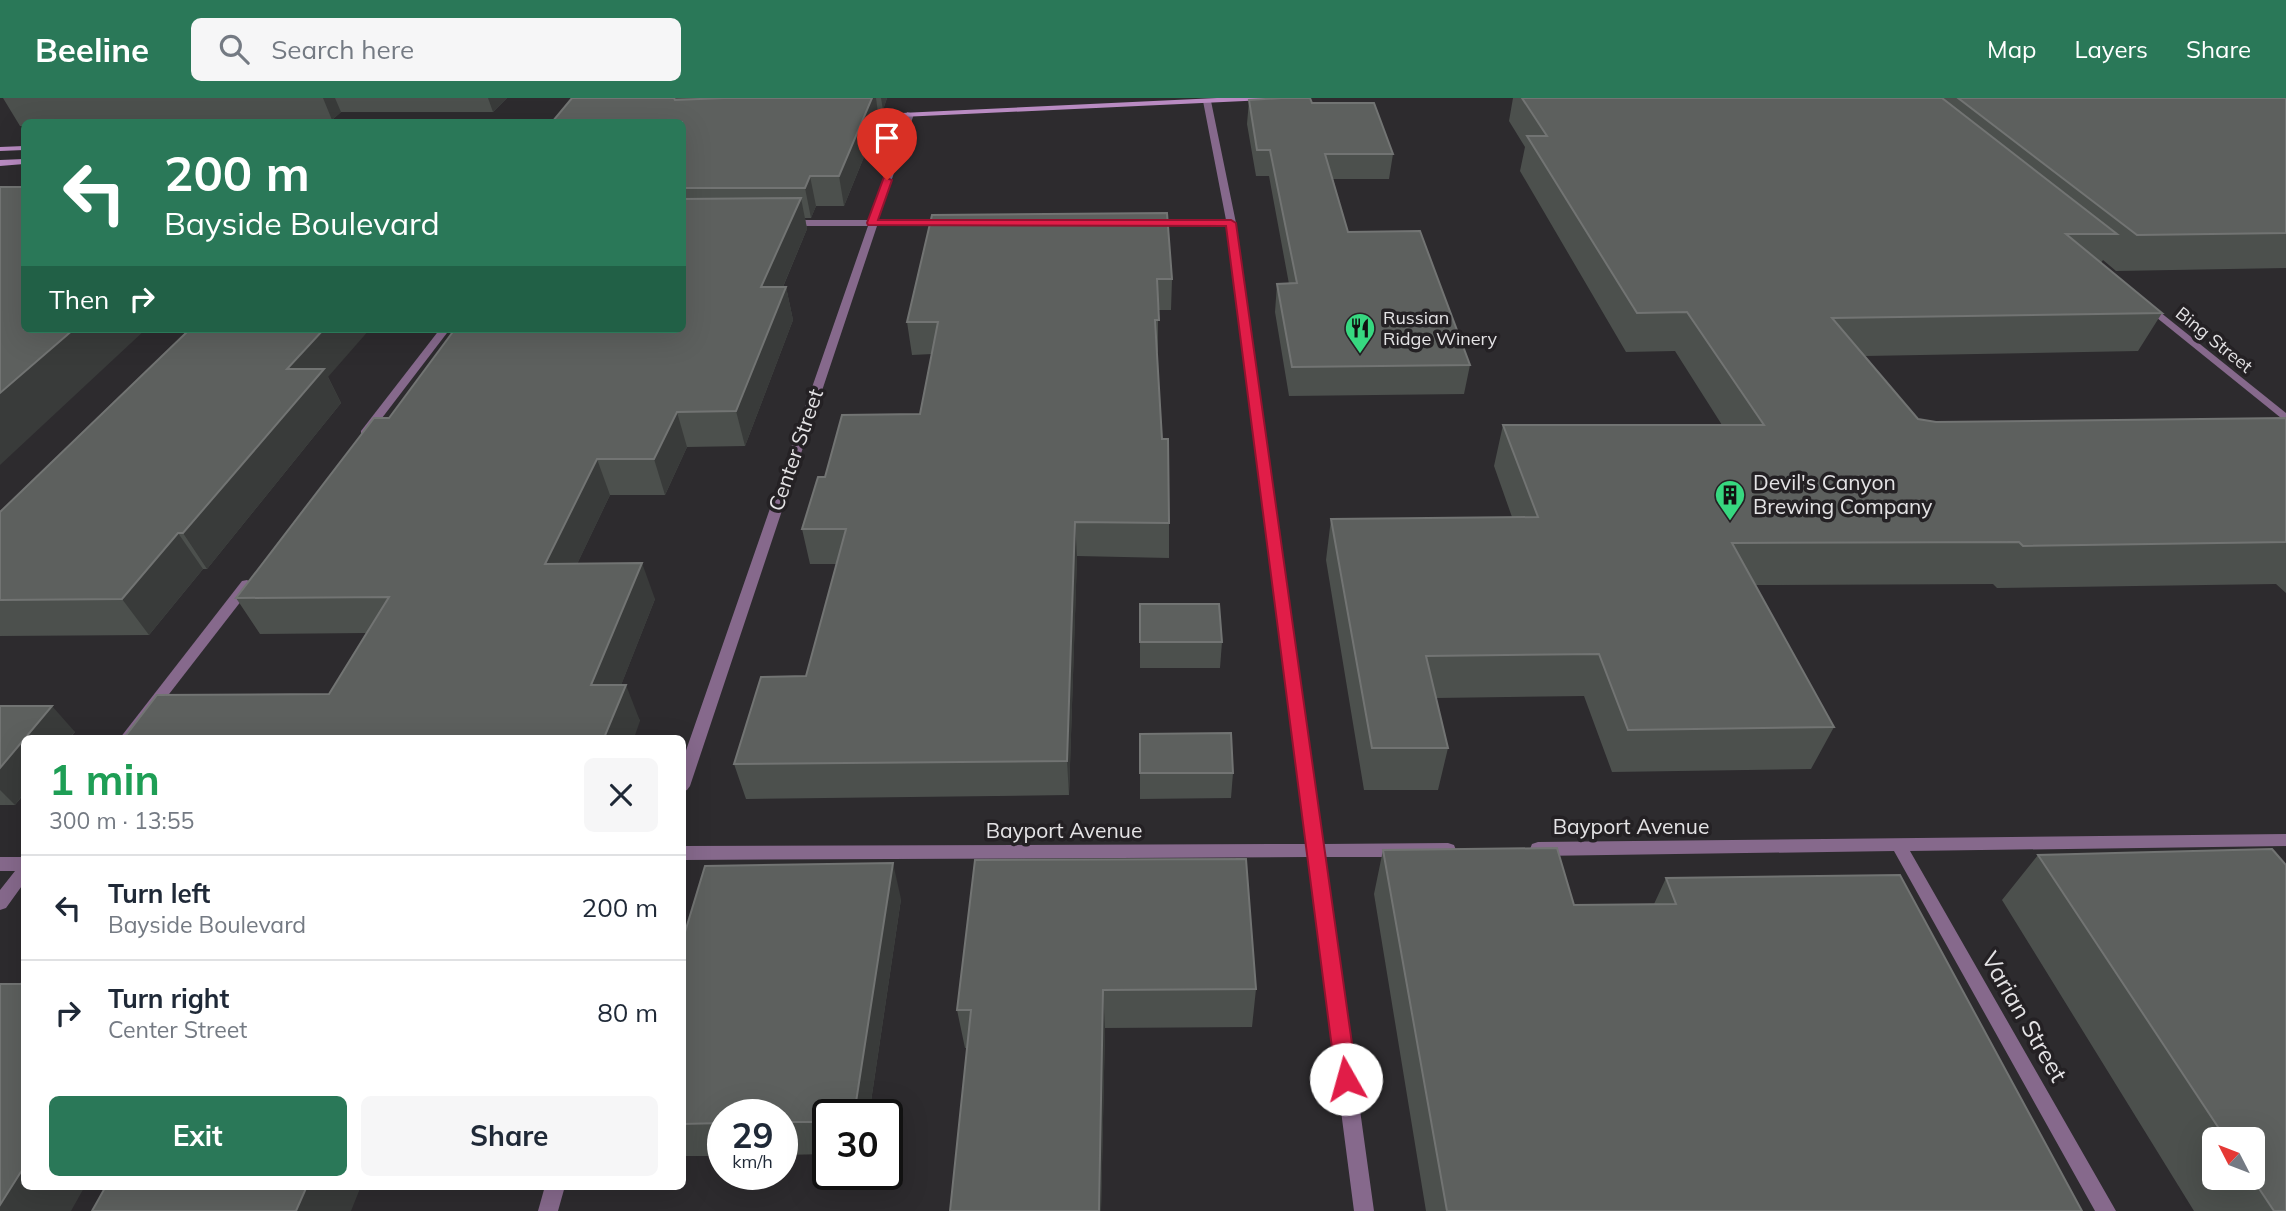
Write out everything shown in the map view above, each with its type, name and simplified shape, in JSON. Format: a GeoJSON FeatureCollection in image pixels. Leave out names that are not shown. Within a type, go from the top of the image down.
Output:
{"type":"FeatureCollection","features":[{"type":"Feature","properties":{"kind":"main road"},"geometry":{"type":"LineString","coordinates":[[843,117],[1266,98]]}},
{"type":"Feature","properties":{"kind":"main road"},"geometry":{"type":"LineString","coordinates":[[0,149],[21,148]]}},
{"type":"Feature","properties":{"kind":"main road"},"geometry":{"type":"LineString","coordinates":[[0,163],[21,162]]}},
{"type":"Feature","properties":{"kind":"street"},"geometry":{"type":"LineString","coordinates":[[1207,101],[1231,223],[1364,1211]]}},
{"type":"Feature","properties":{"kind":"street","name":"Center Street"},"geometry":{"type":"LineString","coordinates":[[686,774],[910,114]]}},
{"type":"Feature","properties":{"kind":"street"},"geometry":{"type":"LineString","coordinates":[[777,223],[955,223]]}},
{"type":"Feature","properties":{"kind":"street"},"geometry":{"type":"LineString","coordinates":[[1134,223],[1231,223]]}},
{"type":"Feature","properties":{"kind":"street","name":"Bing Street"},"geometry":{"type":"LineString","coordinates":[[2136,296],[2286,419]]}},
{"type":"Feature","properties":{"kind":"street"},"geometry":{"type":"LineString","coordinates":[[353,448],[442,333]]}},
{"type":"Feature","properties":{"kind":"street"},"geometry":{"type":"LineString","coordinates":[[129,735],[259,569]]}},
{"type":"Feature","properties":{"kind":"street","name":"Bayport Avenue"},"geometry":{"type":"LineString","coordinates":[[1524,849],[2286,840]]}},
{"type":"Feature","properties":{"kind":"street","name":"Varian Street"},"geometry":{"type":"LineString","coordinates":[[1899,846],[2106,1211]]}},
{"type":"Feature","properties":{"kind":"street","name":"Bayport Avenue"},"geometry":{"type":"LineString","coordinates":[[686,853],[1469,849]]}},
{"type":"Feature","properties":{"kind":"street"},"geometry":{"type":"LineString","coordinates":[[0,864],[21,864]]}},
{"type":"Feature","properties":{"kind":"street"},"geometry":{"type":"LineString","coordinates":[[0,903],[21,875]]}},
{"type":"Feature","properties":{"kind":"street"},"geometry":{"type":"LineString","coordinates":[[548,1211],[554,1190]]}},
{"type":"Feature","properties":{"kind":"building"},"geometry":{"type":"Polygon","coordinates":[[[572,98],[872,98],[839,176],[810,176],[805,188],[686,188],[686,119],[555,119],[572,98]]]}},
{"type":"Feature","properties":{"kind":"building"},"geometry":{"type":"Polygon","coordinates":[[[1310,98],[1312,103],[1374,103],[1393,154],[1325,154],[1348,232],[1420,231],[1470,365],[1292,367],[1277,284],[1297,283],[1270,150],[1257,150],[1249,100],[1310,98]]]}},
{"type":"Feature","properties":{"kind":"building"},"geometry":{"type":"Polygon","coordinates":[[[1522,98],[1942,98],[2117,234],[2066,234],[2162,313],[1832,318],[1918,419],[1936,422],[2286,418],[2286,542],[2023,546],[2019,542],[1732,543],[1834,727],[1628,730],[1599,654],[1426,656],[1448,748],[1372,748],[1331,519],[1538,517],[1503,425],[1764,425],[1687,312],[1637,313],[1527,136],[1547,136],[1522,98]]]}},
{"type":"Feature","properties":{"kind":"building"},"geometry":{"type":"Polygon","coordinates":[[[1958,98],[2286,98],[2286,233],[2137,235],[1958,98]]]}},
{"type":"Feature","properties":{"kind":"building"},"geometry":{"type":"Polygon","coordinates":[[[0,187],[21,187],[21,333],[69,333],[0,393],[0,187]]]}},
{"type":"Feature","properties":{"kind":"building"},"geometry":{"type":"Polygon","coordinates":[[[801,198],[761,287],[786,287],[736,411],[677,412],[654,459],[597,459],[545,564],[642,563],[591,685],[626,685],[605,735],[126,735],[157,695],[329,694],[389,597],[236,598],[374,418],[389,418],[452,333],[686,333],[686,199],[801,198]]]}},
{"type":"Feature","properties":{"kind":"building"},"geometry":{"type":"Polygon","coordinates":[[[1167,213],[1172,279],[1157,279],[1159,320],[1155,320],[1162,439],[1168,439],[1169,523],[1075,522],[1067,761],[734,764],[761,677],[806,676],[846,529],[802,529],[818,477],[825,477],[842,415],[920,414],[938,322],[907,322],[932,215],[1167,213]]]}},
{"type":"Feature","properties":{"kind":"building"},"geometry":{"type":"Polygon","coordinates":[[[186,333],[320,333],[287,369],[324,369],[183,533],[178,533],[122,599],[0,600],[0,512],[186,333]]]}},
{"type":"Feature","properties":{"kind":"building"},"geometry":{"type":"Polygon","coordinates":[[[1140,604],[1219,604],[1222,642],[1140,642],[1140,604]]]}},
{"type":"Feature","properties":{"kind":"building"},"geometry":{"type":"Polygon","coordinates":[[[0,706],[52,706],[28,735],[21,735],[21,743],[0,768],[0,706]]]}},
{"type":"Feature","properties":{"kind":"building"},"geometry":{"type":"Polygon","coordinates":[[[1231,733],[1233,773],[1140,773],[1140,734],[1231,733]]]}},
{"type":"Feature","properties":{"kind":"building"},"geometry":{"type":"Polygon","coordinates":[[[1557,848],[1574,905],[1676,904],[1666,878],[1900,875],[2082,1211],[1447,1211],[1383,850],[1557,848]]]}},
{"type":"Feature","properties":{"kind":"building"},"geometry":{"type":"Polygon","coordinates":[[[2272,849],[2286,865],[2286,1211],[2274,1211],[2260,1190],[2265,1190],[2265,1127],[2218,1127],[2038,855],[2272,849]]]}},
{"type":"Feature","properties":{"kind":"building"},"geometry":{"type":"Polygon","coordinates":[[[1246,859],[1256,989],[1103,990],[1099,1211],[950,1211],[971,1010],[957,1010],[975,860],[1246,859]]]}},
{"type":"Feature","properties":{"kind":"building"},"geometry":{"type":"Polygon","coordinates":[[[893,863],[856,1099],[812,1099],[812,1122],[798,1122],[798,1099],[707,1099],[707,1123],[686,1124],[686,929],[705,866],[893,863]]]}},
{"type":"Feature","properties":{"kind":"building"},"geometry":{"type":"Polygon","coordinates":[[[0,984],[21,984],[21,1172],[0,1205],[0,984]]]}},
{"type":"Feature","properties":{"kind":"building"},"geometry":{"type":"Polygon","coordinates":[[[104,1190],[305,1190],[296,1211],[92,1211],[104,1190]]]}},
{"type":"Feature","properties":{"kind":"place","name":"Russian Ridge Winery"},"geometry":{"type":"Point","coordinates":[1360,355]}},
{"type":"Feature","properties":{"kind":"place","name":"Devil's Canyon Brewing Company"},"geometry":{"type":"Point","coordinates":[1730,522]}},
{"type":"Feature","properties":{"kind":"route"},"geometry":{"type":"LineString","coordinates":[[887,180],[872,223],[1231,223],[1346,1079]]}}]}
